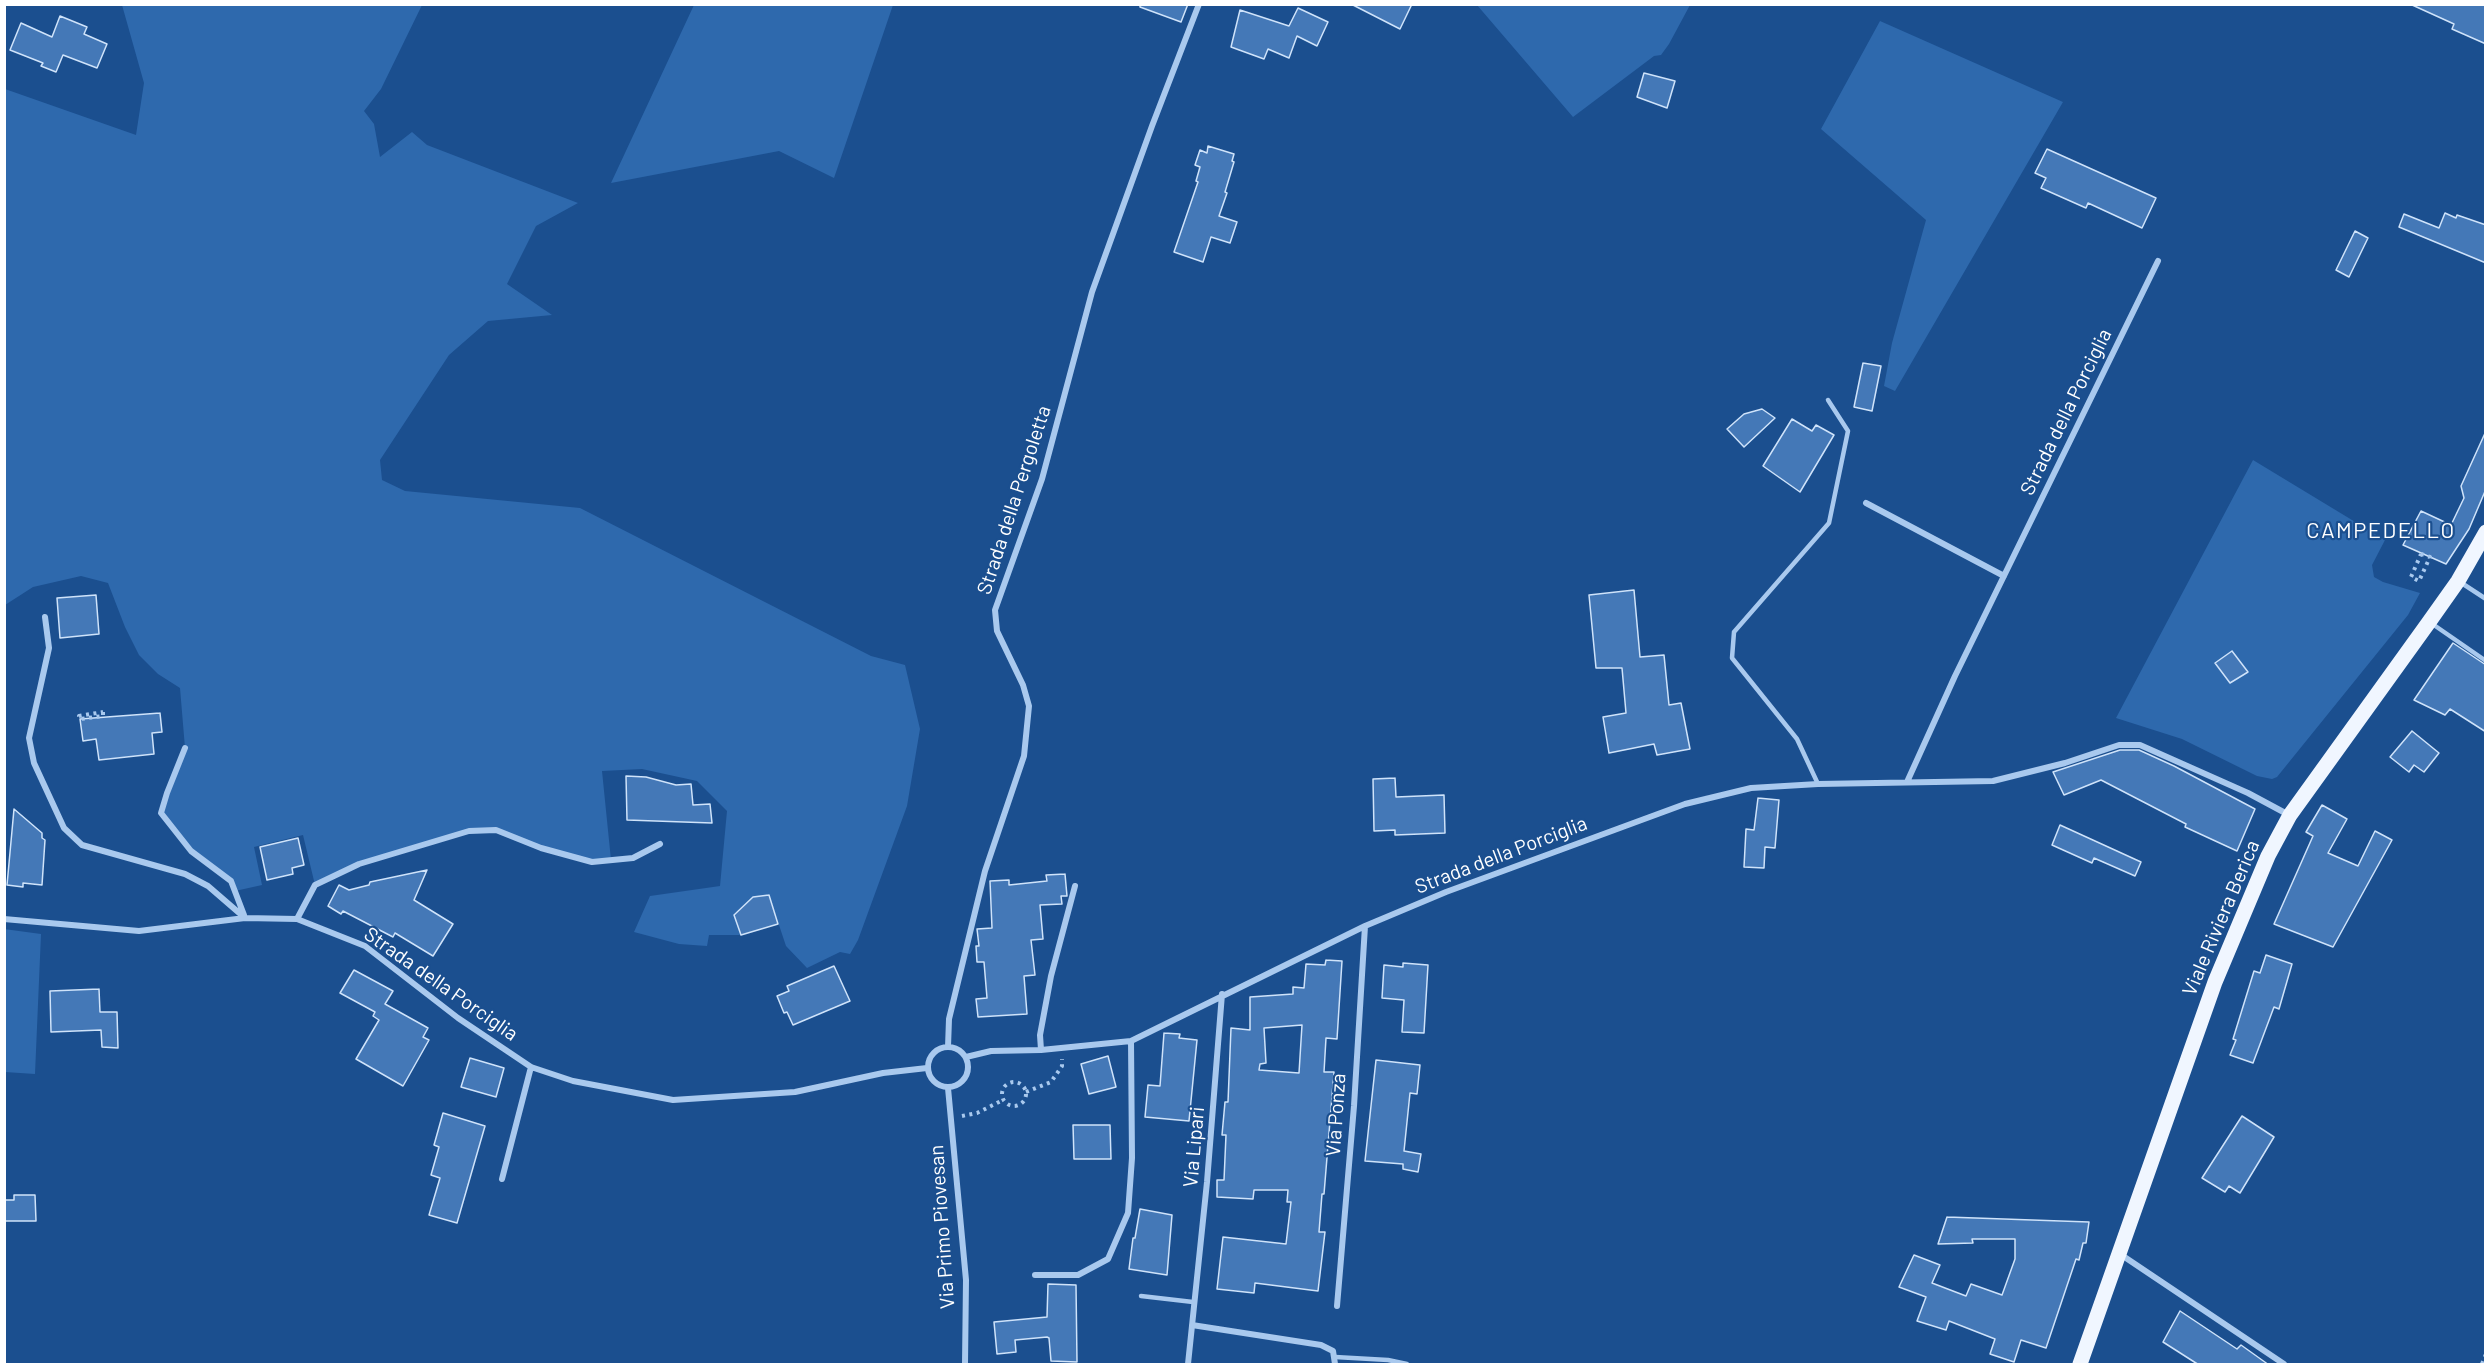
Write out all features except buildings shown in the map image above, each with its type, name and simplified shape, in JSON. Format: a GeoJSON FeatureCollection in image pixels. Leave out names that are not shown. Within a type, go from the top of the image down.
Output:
{"type":"FeatureCollection","features":[{"type":"Feature","properties":{"kind":"main road","name":"Viale Riviera Berica"},"geometry":{"type":"LineString","coordinates":[[2080,1365],[2215,982],[2258,878],[2290,815],[2458,581],[2486,532]]}},
{"type":"Feature","properties":{"kind":"street","name":"Strada della Pergoletta"},"geometry":{"type":"LineString","coordinates":[[948,1047],[949,1019],[985,871],[1024,756],[1029,706],[1023,685],[997,631],[995,610],[1042,479],[1092,292],[1199,4]]}},
{"type":"Feature","properties":{"kind":"street","name":"Strada della Porciglia"},"geometry":{"type":"LineString","coordinates":[[1907,782],[1955,676],[2158,261]]}},
{"type":"Feature","properties":{"kind":"street"},"geometry":{"type":"LineString","coordinates":[[1866,503],[2004,576]]}},
{"type":"Feature","properties":{"kind":"street"},"geometry":{"type":"LineString","coordinates":[[45,617],[49,648],[29,738],[34,763],[64,828],[82,845],[185,874],[208,886],[245,918]]}},
{"type":"Feature","properties":{"kind":"street","name":"Strada della Porciglia"},"geometry":{"type":"LineString","coordinates":[[966,1057],[991,1051],[1041,1050],[1131,1041],[1222,994],[1365,926],[1446,892],[1685,804],[1751,788],[1818,783],[1993,781],[2065,763],[2119,745],[2140,745],[2248,793],[2290,815]]}},
{"type":"Feature","properties":{"kind":"street"},"geometry":{"type":"LineString","coordinates":[[185,748],[166,793],[161,813],[191,851],[231,881],[245,918]]}},
{"type":"Feature","properties":{"kind":"street"},"geometry":{"type":"LineString","coordinates":[[297,919],[315,885],[359,864],[469,831],[496,830],[540,848],[592,862],[633,858],[660,844]]}},
{"type":"Feature","properties":{"kind":"street"},"geometry":{"type":"LineString","coordinates":[[1041,1050],[1040,1035],[1051,976],[1075,885]]}},
{"type":"Feature","properties":{"kind":"street","name":"Strada della Porciglia"},"geometry":{"type":"LineString","coordinates":[[4,919],[139,931],[245,918],[297,919],[365,946],[458,1018],[531,1067],[573,1081],[673,1100],[795,1092],[883,1073],[927,1068]]}},
{"type":"Feature","properties":{"kind":"street","name":"Via Ponza"},"geometry":{"type":"LineString","coordinates":[[1337,1306],[1354,1106],[1365,926]]}},
{"type":"Feature","properties":{"kind":"street","name":"Via Lipari"},"geometry":{"type":"LineString","coordinates":[[1188,1365],[1193,1302],[1208,1182],[1222,994]]}},
{"type":"Feature","properties":{"kind":"street"},"geometry":{"type":"LineString","coordinates":[[1035,1275],[1078,1275],[1108,1259],[1128,1213],[1132,1158],[1131,1041]]}},
{"type":"Feature","properties":{"kind":"street"},"geometry":{"type":"LineString","coordinates":[[948,1047],[958,1049],[966,1057],[968,1067],[966,1077],[959,1084],[948,1088],[934,1082],[929,1075],[927,1068],[934,1052],[948,1047]]}},
{"type":"Feature","properties":{"kind":"street"},"geometry":{"type":"LineString","coordinates":[[502,1179],[531,1067]]}},
{"type":"Feature","properties":{"kind":"street","name":"Via Primo Piovesan"},"geometry":{"type":"LineString","coordinates":[[948,1088],[966,1280],[965,1365]]}},
{"type":"Feature","properties":{"kind":"street"},"geometry":{"type":"LineString","coordinates":[[2120,1254],[2284,1365]]}},
{"type":"Feature","properties":{"kind":"street"},"geometry":{"type":"LineString","coordinates":[[1191,1325],[1321,1346],[1333,1351],[1335,1365]]}},
{"type":"Feature","properties":{"kind":"lane"},"geometry":{"type":"LineString","coordinates":[[1818,783],[1797,739],[1732,658],[1734,632],[1829,524],[1848,431],[1828,400]]}},
{"type":"Feature","properties":{"kind":"lane"},"geometry":{"type":"LineString","coordinates":[[2458,581],[2486,599]]}},
{"type":"Feature","properties":{"kind":"lane"},"geometry":{"type":"LineString","coordinates":[[2429,622],[2486,661]]}},
{"type":"Feature","properties":{"kind":"lane"},"geometry":{"type":"LineString","coordinates":[[1141,1296],[1193,1302]]}},
{"type":"Feature","properties":{"kind":"lane"},"geometry":{"type":"LineString","coordinates":[[1335,1357],[1388,1360],[1407,1365]]}},
{"type":"Feature","properties":{"kind":"path"},"geometry":{"type":"LineString","coordinates":[[2421,554],[2430,557],[2419,581],[2411,577],[2421,554]]}},
{"type":"Feature","properties":{"kind":"path"},"geometry":{"type":"LineString","coordinates":[[103,712],[103,716],[80,719],[79,716],[103,712]]}},
{"type":"Feature","properties":{"kind":"path"},"geometry":{"type":"LineString","coordinates":[[1026,1092],[1051,1082],[1056,1076],[1062,1066],[1062,1048]]}},
{"type":"Feature","properties":{"kind":"path"},"geometry":{"type":"LineString","coordinates":[[1010,1082],[1019,1083],[1026,1092],[1025,1100],[1016,1106],[1008,1105],[1003,1100],[1002,1090],[1010,1082]]}},
{"type":"Feature","properties":{"kind":"path"},"geometry":{"type":"LineString","coordinates":[[950,1118],[977,1113],[1003,1100]]}},
{"type":"Feature","properties":{"kind":"path"},"geometry":{"type":"LineString","coordinates":[[2482,1365],[2486,1354]]}},
{"type":"Feature","properties":{"kind":"shaded area"},"geometry":{"type":"Polygon","coordinates":[[[122,5],[422,5],[381,89],[364,111],[374,124],[380,157],[412,132],[427,145],[578,203],[536,226],[507,284],[552,315],[488,321],[449,355],[380,460],[382,480],[405,491],[580,508],[871,656],[905,665],[920,729],[907,806],[858,940],[850,954],[840,952],[807,968],[786,946],[769,895],[753,897],[734,914],[741,935],[709,935],[707,946],[679,944],[634,932],[650,896],[720,886],[727,811],[697,781],[642,769],[602,771],[611,860],[592,862],[541,848],[496,830],[469,831],[359,864],[315,885],[303,835],[254,847],[262,885],[235,891],[231,881],[191,851],[161,813],[185,748],[180,688],[158,674],[139,655],[108,583],[81,576],[33,587],[5,605],[5,89],[136,135],[144,83],[122,5]]]}},
{"type":"Feature","properties":{"kind":"shaded area"},"geometry":{"type":"Polygon","coordinates":[[[694,5],[893,5],[834,178],[779,151],[611,183],[694,5]]]}},
{"type":"Feature","properties":{"kind":"shaded area"},"geometry":{"type":"Polygon","coordinates":[[[1477,5],[1690,5],[1661,55],[1654,56],[1573,117],[1477,5]]]}},
{"type":"Feature","properties":{"kind":"shaded area"},"geometry":{"type":"Polygon","coordinates":[[[1880,21],[2063,102],[1895,391],[1884,386],[1892,343],[1926,220],[1821,129],[1880,21]]]}},
{"type":"Feature","properties":{"kind":"shaded area"},"geometry":{"type":"Polygon","coordinates":[[[2253,460],[2385,540],[2372,565],[2374,577],[2420,593],[2408,615],[2277,777],[2272,779],[2257,776],[2182,739],[2116,718],[2253,460]],[[2232,651],[2215,663],[2231,683],[2247,672],[2232,651]]]}},
{"type":"Feature","properties":{"kind":"shaded area"},"geometry":{"type":"Polygon","coordinates":[[[4,929],[41,934],[35,1074],[5,1072],[4,929]]]}},
{"type":"Feature","properties":{"kind":"district","name":"CAMPEDELLO"},"geometry":{"type":"Point","coordinates":[2381,531]}}]}
